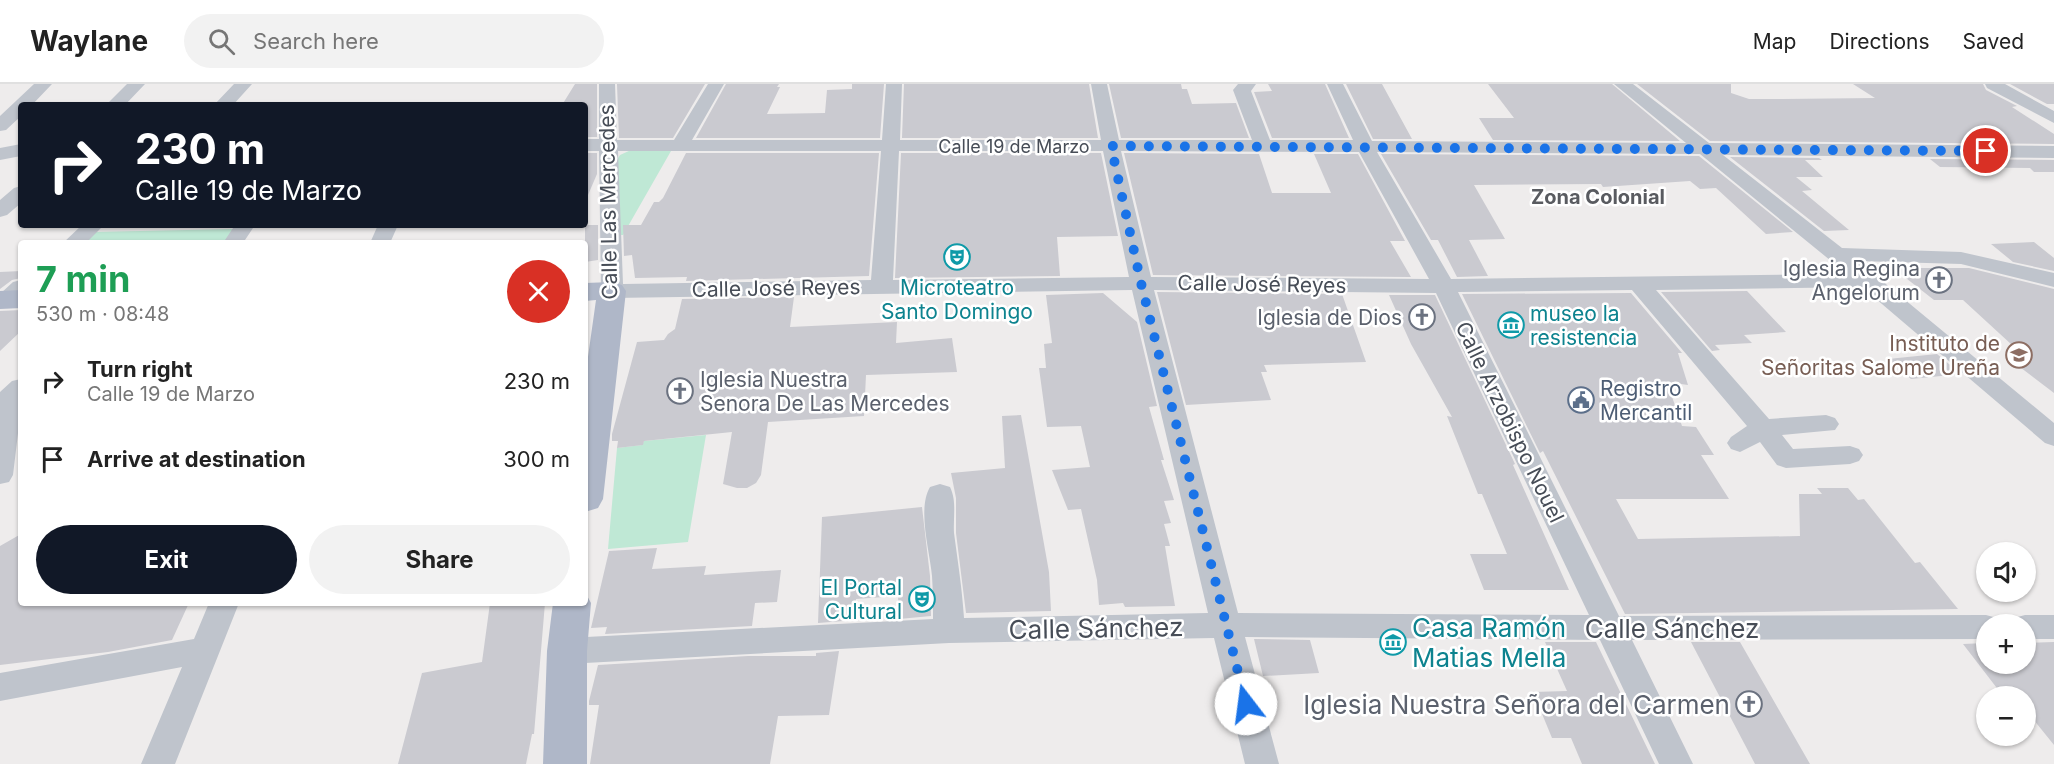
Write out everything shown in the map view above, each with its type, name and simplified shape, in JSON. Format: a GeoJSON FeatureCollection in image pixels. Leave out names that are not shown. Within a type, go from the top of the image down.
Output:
{"type":"FeatureCollection","features":[{"type":"Feature","properties":{"kind":"main road","name":"Calle Las Mercedes"},"geometry":{"type":"LineString","coordinates":[[588,451],[598,291]]}},
{"type":"Feature","properties":{"kind":"main road"},"geometry":{"type":"LineString","coordinates":[[565,764],[567,651],[572,606]]}},
{"type":"Feature","properties":{"kind":"street"},"geometry":{"type":"LineString","coordinates":[[26,102],[44,84]]}},
{"type":"Feature","properties":{"kind":"street"},"geometry":{"type":"LineString","coordinates":[[118,102],[137,84]]}},
{"type":"Feature","properties":{"kind":"street"},"geometry":{"type":"LineString","coordinates":[[226,102],[244,84]]}},
{"type":"Feature","properties":{"kind":"street","name":"Calle Las Mercedes"},"geometry":{"type":"LineString","coordinates":[[598,291],[608,145],[607,84]]}},
{"type":"Feature","properties":{"kind":"street"},"geometry":{"type":"LineString","coordinates":[[680,145],[716,84]]}},
{"type":"Feature","properties":{"kind":"street"},"geometry":{"type":"LineString","coordinates":[[882,286],[894,84]]}},
{"type":"Feature","properties":{"kind":"street"},"geometry":{"type":"LineString","coordinates":[[1099,84],[1141,283],[1225,625],[1262,764]]}},
{"type":"Feature","properties":{"kind":"street"},"geometry":{"type":"LineString","coordinates":[[1248,84],[1242,90],[1263,146]]}},
{"type":"Feature","properties":{"kind":"street","name":"Calle Arzobispo Nouel"},"geometry":{"type":"LineString","coordinates":[[1335,84],[1365,146],[1444,286],[1676,764]]}},
{"type":"Feature","properties":{"kind":"street"},"geometry":{"type":"LineString","coordinates":[[1622,84],[1837,254],[2054,437]]}},
{"type":"Feature","properties":{"kind":"street"},"geometry":{"type":"LineString","coordinates":[[1993,84],[2054,118]]}},
{"type":"Feature","properties":{"kind":"street"},"geometry":{"type":"LineString","coordinates":[[0,126],[18,110]]}},
{"type":"Feature","properties":{"kind":"street","name":"Calle 19 de Marzo"},"geometry":{"type":"LineString","coordinates":[[588,145],[1365,146],[2054,152]]}},
{"type":"Feature","properties":{"kind":"street"},"geometry":{"type":"LineString","coordinates":[[0,154],[18,151]]}},
{"type":"Feature","properties":{"kind":"street"},"geometry":{"type":"LineString","coordinates":[[0,211],[18,195]]}},
{"type":"Feature","properties":{"kind":"street"},"geometry":{"type":"LineString","coordinates":[[76,240],[90,228]]}},
{"type":"Feature","properties":{"kind":"street"},"geometry":{"type":"LineString","coordinates":[[1837,254],[1961,258],[2011,272],[2054,280]]}},
{"type":"Feature","properties":{"kind":"street","name":"Calle José Reyes"},"geometry":{"type":"LineString","coordinates":[[598,291],[1141,283],[1444,286],[1867,280]]}},
{"type":"Feature","properties":{"kind":"street"},"geometry":{"type":"LineString","coordinates":[[1640,284],[1763,428],[1786,459],[1850,455]]}},
{"type":"Feature","properties":{"kind":"street"},"geometry":{"type":"LineString","coordinates":[[0,475],[10,396],[18,389]]}},
{"type":"Feature","properties":{"kind":"street"},"geometry":{"type":"LineString","coordinates":[[1740,443],[1763,428],[1826,424]]}},
{"type":"Feature","properties":{"kind":"street"},"geometry":{"type":"LineString","coordinates":[[0,486],[18,478]]}},
{"type":"Feature","properties":{"kind":"street"},"geometry":{"type":"LineString","coordinates":[[940,494],[940,532],[947,576],[949,631]]}},
{"type":"Feature","properties":{"kind":"street"},"geometry":{"type":"LineString","coordinates":[[158,764],[223,606]]}},
{"type":"Feature","properties":{"kind":"street","name":"Calle Sánchez"},"geometry":{"type":"LineString","coordinates":[[567,651],[949,631],[1225,625],[1610,628],[1976,627]]}},
{"type":"Feature","properties":{"kind":"street"},"geometry":{"type":"LineString","coordinates":[[2036,627],[2054,627]]}},
{"type":"Feature","properties":{"kind":"street"},"geometry":{"type":"LineString","coordinates":[[0,687],[205,650]]}},
{"type":"Feature","properties":{"kind":"green space"},"geometry":{"type":"Polygon","coordinates":[[[631,150],[671,151],[623,235],[616,235],[617,160],[620,155],[631,150]]]}},
{"type":"Feature","properties":{"kind":"green space"},"geometry":{"type":"Polygon","coordinates":[[[234,229],[226,240],[84,240],[93,232],[234,229]]]}},
{"type":"Feature","properties":{"kind":"green space"},"geometry":{"type":"Polygon","coordinates":[[[706,435],[688,542],[608,549],[617,448],[642,445],[644,441],[706,435]]]}},
{"type":"Feature","properties":{"kind":"building"},"geometry":{"type":"Polygon","coordinates":[[[575,84],[597,84],[597,137],[588,137],[588,102],[564,102],[575,84]]]}},
{"type":"Feature","properties":{"kind":"building"},"geometry":{"type":"Polygon","coordinates":[[[617,84],[705,84],[673,138],[619,138],[617,84]]]}},
{"type":"Feature","properties":{"kind":"building"},"geometry":{"type":"Polygon","coordinates":[[[726,84],[779,84],[777,87],[780,87],[767,114],[825,113],[827,90],[852,89],[852,84],[884,84],[880,138],[696,138],[726,84]]]}},
{"type":"Feature","properties":{"kind":"building"},"geometry":{"type":"Polygon","coordinates":[[[904,84],[1089,84],[1098,138],[902,138],[904,84]]]}},
{"type":"Feature","properties":{"kind":"building"},"geometry":{"type":"Polygon","coordinates":[[[1109,84],[1181,84],[1182,89],[1187,89],[1192,104],[1236,103],[1249,138],[1121,138],[1109,84]]]}},
{"type":"Feature","properties":{"kind":"building"},"geometry":{"type":"Polygon","coordinates":[[[1268,84],[1325,84],[1349,138],[1272,138],[1254,92],[1272,91],[1268,84]]]}},
{"type":"Feature","properties":{"kind":"building"},"geometry":{"type":"Polygon","coordinates":[[[1346,84],[1382,84],[1412,139],[1373,139],[1346,84]]]}},
{"type":"Feature","properties":{"kind":"building"},"geometry":{"type":"Polygon","coordinates":[[[1488,84],[1612,84],[1680,141],[1493,140],[1479,118],[1514,118],[1488,84]]]}},
{"type":"Feature","properties":{"kind":"building"},"geometry":{"type":"Polygon","coordinates":[[[1637,84],[1731,84],[1731,93],[1749,99],[1783,99],[1875,98],[1853,84],[1983,84],[1986,90],[2017,106],[2012,107],[2054,134],[2054,144],[1710,141],[1637,84]]]}},
{"type":"Feature","properties":{"kind":"building"},"geometry":{"type":"Polygon","coordinates":[[[2010,84],[2054,84],[2054,104],[2047,104],[2010,84]]]}},
{"type":"Feature","properties":{"kind":"building"},"geometry":{"type":"Polygon","coordinates":[[[588,153],[597,153],[597,174],[588,195],[588,153]]]}},
{"type":"Feature","properties":{"kind":"building"},"geometry":{"type":"Polygon","coordinates":[[[686,153],[879,153],[869,276],[686,281],[687,277],[635,278],[632,255],[624,256],[623,225],[641,225],[654,202],[659,202],[663,198],[686,153]]]}},
{"type":"Feature","properties":{"kind":"building"},"geometry":{"type":"Polygon","coordinates":[[[901,153],[1101,153],[1118,236],[1057,237],[1060,276],[895,278],[901,153]]]}},
{"type":"Feature","properties":{"kind":"building"},"geometry":{"type":"Polygon","coordinates":[[[1124,153],[1259,154],[1272,193],[1331,193],[1314,154],[1358,154],[1405,241],[1390,241],[1411,277],[1153,275],[1124,153]]]}},
{"type":"Feature","properties":{"kind":"building"},"geometry":{"type":"Polygon","coordinates":[[[1381,154],[1699,156],[1793,232],[1766,234],[1716,188],[1700,189],[1690,181],[1603,187],[1601,184],[1474,185],[1505,239],[1469,240],[1488,276],[1457,277],[1438,240],[1431,240],[1381,154]]]}},
{"type":"Feature","properties":{"kind":"building"},"geometry":{"type":"Polygon","coordinates":[[[1730,157],[1819,158],[1822,160],[1805,160],[1823,177],[1796,177],[1812,190],[1802,191],[1849,230],[1824,231],[1730,157]]]}},
{"type":"Feature","properties":{"kind":"building"},"geometry":{"type":"Polygon","coordinates":[[[1930,159],[2054,160],[2054,172],[2034,172],[2030,168],[1940,167],[1930,159]]]}},
{"type":"Feature","properties":{"kind":"building"},"geometry":{"type":"Polygon","coordinates":[[[588,225],[598,225],[598,260],[588,262],[588,240],[585,240],[585,228],[588,228],[588,225]]]}},
{"type":"Feature","properties":{"kind":"building"},"geometry":{"type":"Polygon","coordinates":[[[2034,242],[2054,258],[2054,271],[2013,262],[1991,244],[2034,242]]]}},
{"type":"Feature","properties":{"kind":"building"},"geometry":{"type":"Polygon","coordinates":[[[1893,268],[1969,268],[2054,289],[2054,393],[2008,358],[2024,356],[1963,300],[1934,300],[1893,268]]]}},
{"type":"Feature","properties":{"kind":"building"},"geometry":{"type":"Polygon","coordinates":[[[18,271],[18,279],[12,280],[0,289],[0,272],[18,271]]]}},
{"type":"Feature","properties":{"kind":"building"},"geometry":{"type":"Polygon","coordinates":[[[1747,291],[1786,332],[1744,335],[1752,343],[1715,345],[1720,350],[1712,351],[1661,292],[1747,291]]]}},
{"type":"Feature","properties":{"kind":"building"},"geometry":{"type":"Polygon","coordinates":[[[1157,292],[1342,294],[1366,362],[1264,365],[1267,372],[1261,372],[1271,400],[1186,405],[1157,292]]]}},
{"type":"Feature","properties":{"kind":"building"},"geometry":{"type":"Polygon","coordinates":[[[1103,293],[1137,322],[1157,406],[1149,407],[1164,460],[1161,460],[1174,500],[1164,501],[1171,523],[1164,524],[1170,546],[1165,546],[1175,606],[1125,607],[1123,603],[1099,605],[1097,580],[1081,509],[1068,510],[1052,470],[1090,467],[1081,426],[1047,427],[1039,368],[1046,368],[1044,344],[1052,343],[1046,295],[1103,293]]]}},
{"type":"Feature","properties":{"kind":"building"},"geometry":{"type":"Polygon","coordinates":[[[1631,293],[1682,353],[1678,353],[1688,385],[1667,382],[1682,426],[1696,427],[1714,455],[1701,455],[1729,499],[1616,499],[1638,539],[1800,536],[1799,494],[1822,494],[1817,488],[1848,488],[1858,500],[1864,499],[1915,563],[1920,562],[1958,609],[1625,614],[1543,451],[1540,453],[1462,294],[1631,293]]]}},
{"type":"Feature","properties":{"kind":"building"},"geometry":{"type":"Polygon","coordinates":[[[1389,295],[1435,295],[1515,464],[1513,465],[1569,590],[1484,590],[1470,554],[1507,554],[1482,494],[1478,494],[1447,416],[1452,417],[1411,344],[1389,295]]]}},
{"type":"Feature","properties":{"kind":"building"},"geometry":{"type":"Polygon","coordinates":[[[794,297],[790,327],[897,322],[896,343],[952,338],[957,372],[866,375],[864,416],[768,422],[761,475],[756,483],[747,488],[723,484],[732,432],[644,441],[643,445],[617,448],[618,441],[612,441],[612,434],[637,342],[664,340],[675,329],[682,299],[794,297]]]}},
{"type":"Feature","properties":{"kind":"building"},"geometry":{"type":"Polygon","coordinates":[[[18,310],[18,334],[0,351],[0,311],[18,310]]]}},
{"type":"Feature","properties":{"kind":"building"},"geometry":{"type":"Polygon","coordinates":[[[1937,354],[1961,374],[1911,379],[1888,359],[1937,354]]]}},
{"type":"Feature","properties":{"kind":"building"},"geometry":{"type":"Polygon","coordinates":[[[1021,415],[1049,572],[1051,611],[966,613],[956,533],[956,498],[951,473],[1005,468],[1002,416],[1021,415]]]}},
{"type":"Feature","properties":{"kind":"building"},"geometry":{"type":"Polygon","coordinates":[[[922,507],[930,576],[931,616],[899,619],[898,596],[856,599],[856,620],[818,623],[822,517],[922,507]]]}},
{"type":"Feature","properties":{"kind":"building"},"geometry":{"type":"Polygon","coordinates":[[[18,536],[18,606],[188,606],[172,640],[108,652],[0,665],[0,546],[18,536]]]}},
{"type":"Feature","properties":{"kind":"building"},"geometry":{"type":"Polygon","coordinates":[[[657,548],[652,569],[706,566],[704,575],[781,570],[777,602],[755,603],[752,626],[605,634],[607,627],[591,628],[609,551],[657,548]]]}},
{"type":"Feature","properties":{"kind":"building"},"geometry":{"type":"Polygon","coordinates":[[[490,606],[545,606],[534,734],[532,734],[526,764],[398,764],[422,673],[482,662],[490,606]]]}},
{"type":"Feature","properties":{"kind":"building"},"geometry":{"type":"Polygon","coordinates":[[[1254,639],[1310,640],[1319,673],[1263,676],[1254,639]]]}},
{"type":"Feature","properties":{"kind":"building"},"geometry":{"type":"Polygon","coordinates":[[[1545,642],[1596,642],[1655,764],[1582,764],[1571,738],[1552,738],[1533,692],[1567,691],[1545,642]]]}},
{"type":"Feature","properties":{"kind":"building","name":"Iglesia Nuestra Señora del Carmen"},"geometry":{"type":"Polygon","coordinates":[[[1691,642],[1740,642],[1810,764],[1755,764],[1691,642]]]}},
{"type":"Feature","properties":{"kind":"building"},"geometry":{"type":"Polygon","coordinates":[[[2054,642],[2054,745],[2036,723],[2036,686],[1995,686],[1986,674],[2036,674],[2036,643],[2054,642]]]}},
{"type":"Feature","properties":{"kind":"building"},"geometry":{"type":"Polygon","coordinates":[[[1976,643],[1976,661],[1963,644],[1976,643]]]}},
{"type":"Feature","properties":{"kind":"building"},"geometry":{"type":"Polygon","coordinates":[[[839,651],[829,715],[778,716],[770,764],[590,764],[599,705],[589,705],[589,701],[598,665],[748,656],[816,656],[816,653],[839,651]]]}},
{"type":"Feature","properties":{"kind":"place","name":"Microteatro Santo Domingo"},"geometry":{"type":"Point","coordinates":[957,257]}},
{"type":"Feature","properties":{"kind":"place","name":"Iglesia Regina Angelorum"},"geometry":{"type":"Point","coordinates":[1939,280]}},
{"type":"Feature","properties":{"kind":"place","name":"Iglesia de Dios"},"geometry":{"type":"Point","coordinates":[1422,317]}},
{"type":"Feature","properties":{"kind":"place","name":"museo la resistencia"},"geometry":{"type":"Point","coordinates":[1511,325]}},
{"type":"Feature","properties":{"kind":"place","name":"Instituto de Señoritas Salome Ureña"},"geometry":{"type":"Point","coordinates":[2019,355]}},
{"type":"Feature","properties":{"kind":"place","name":"Iglesia Nuestra Senora De Las Mercedes"},"geometry":{"type":"Point","coordinates":[680,391]}},
{"type":"Feature","properties":{"kind":"place","name":"Registro Mercantil"},"geometry":{"type":"Point","coordinates":[1581,400]}},
{"type":"Feature","properties":{"kind":"place","name":"El Portal Cultural"},"geometry":{"type":"Point","coordinates":[922,599]}},
{"type":"Feature","properties":{"kind":"place","name":"Casa Ramón Matias Mella"},"geometry":{"type":"Point","coordinates":[1393,642]}},
{"type":"Feature","properties":{"kind":"place","name":"Iglesia Nuestra Señora del Carmen"},"geometry":{"type":"Point","coordinates":[1749,704]}},
{"type":"Feature","properties":{"kind":"district","name":"Zona Colonial"},"geometry":{"type":"Point","coordinates":[1598,197]}},
{"type":"Feature","properties":{"kind":"route"},"geometry":{"type":"LineString","coordinates":[[1246,704],[1141,283],[1111,146],[1501,146],[1986,151]]}}]}
